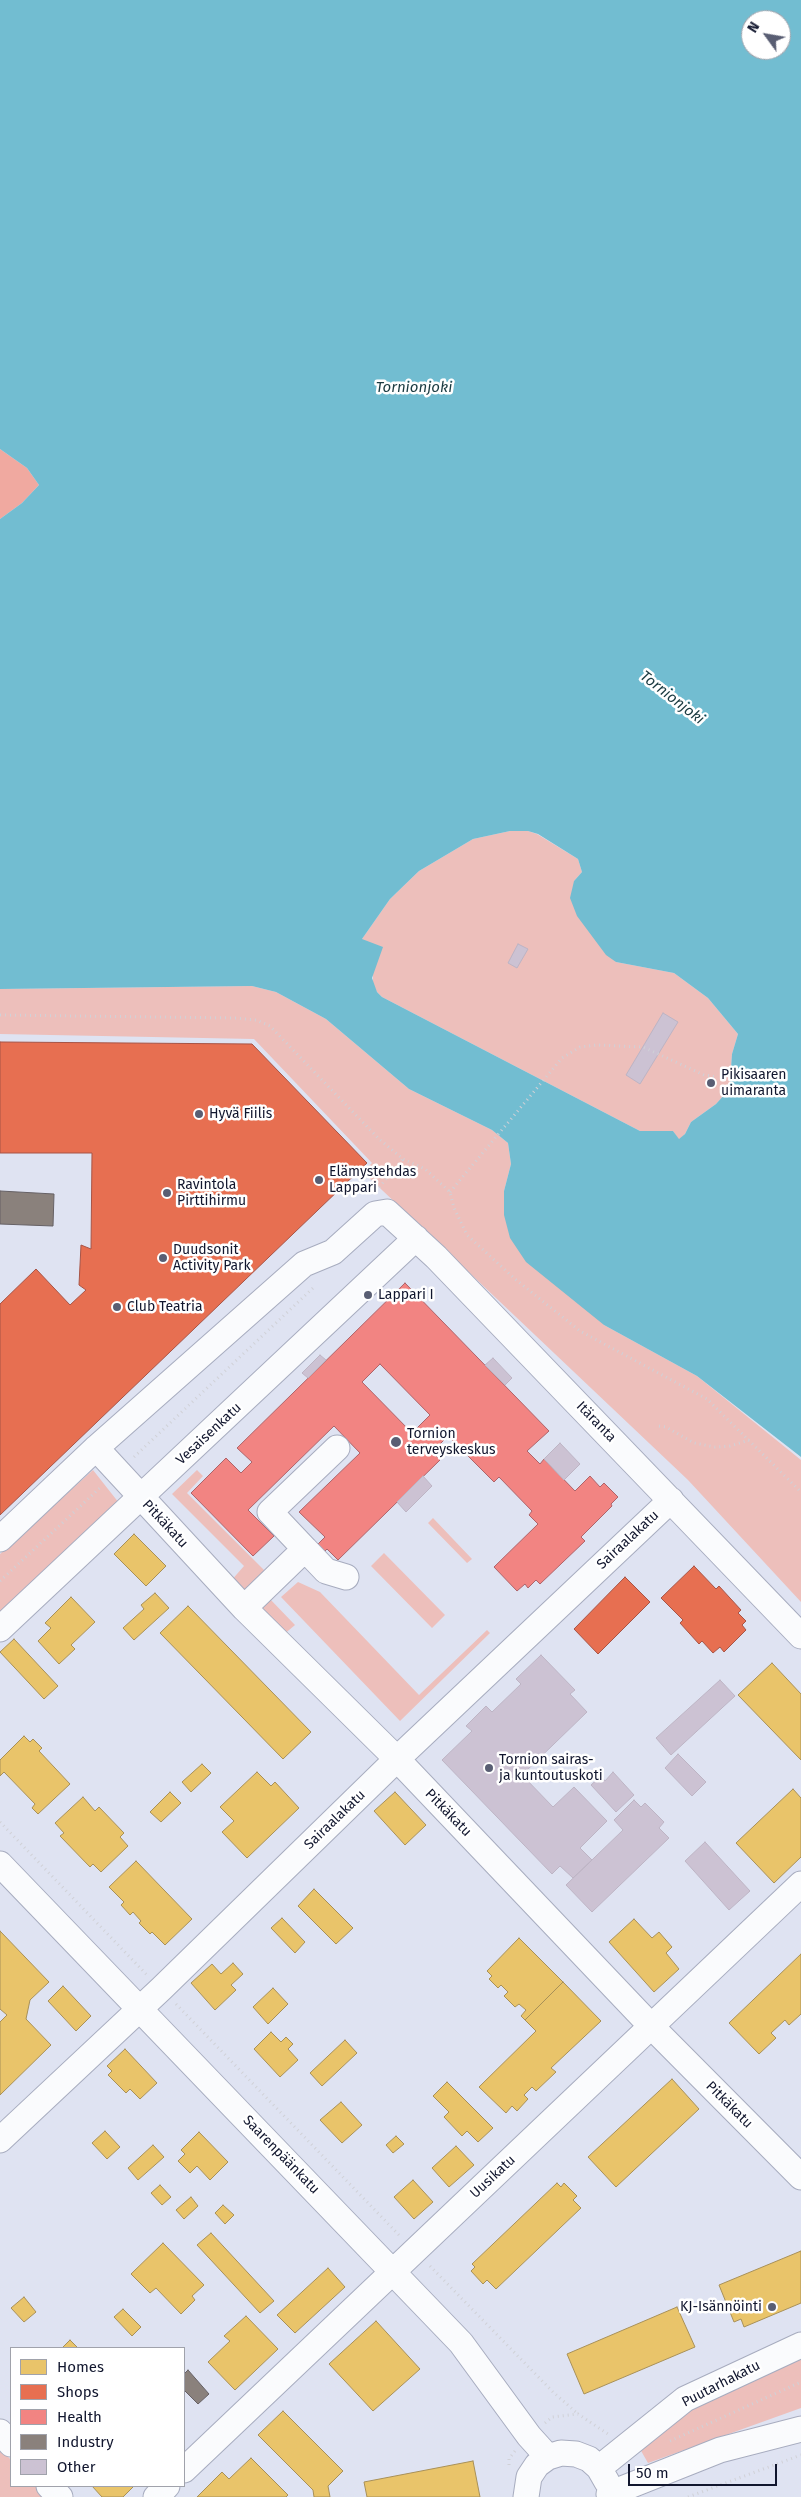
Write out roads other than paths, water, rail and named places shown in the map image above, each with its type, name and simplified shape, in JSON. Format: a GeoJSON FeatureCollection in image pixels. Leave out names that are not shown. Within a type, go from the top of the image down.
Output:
{"type":"FeatureCollection","features":[{"type":"Feature","properties":{"kind":"street","name":"Itäranta"},"geometry":{"type":"LineString","coordinates":[[96,1448],[304,1264],[333,1252],[375,1214],[381,1202],[801,1636]]}},
{"type":"Feature","properties":{"kind":"street","name":"Vesaisenkatu"},"geometry":{"type":"LineString","coordinates":[[0,1628],[141,1499],[416,1238]]}},
{"type":"Feature","properties":{"kind":"street","name":"Pitkäkatu"},"geometry":{"type":"LineString","coordinates":[[96,1448],[141,1499],[244,1608],[397,1759],[652,2027],[801,2177]]}},
{"type":"Feature","properties":{"kind":"street"},"geometry":{"type":"LineString","coordinates":[[0,1539],[96,1448]]}},
{"type":"Feature","properties":{"kind":"street"},"geometry":{"type":"LineString","coordinates":[[337,1448],[270,1512],[326,1571],[346,1577]]}},
{"type":"Feature","properties":{"kind":"street","name":"Sairaalakatu"},"geometry":{"type":"LineString","coordinates":[[0,2140],[161,1990],[397,1759],[671,1500]]}},
{"type":"Feature","properties":{"kind":"street"},"geometry":{"type":"LineString","coordinates":[[244,1608],[305,1549]]}},
{"type":"Feature","properties":{"kind":"street","name":"Saarenpäänkatu"},"geometry":{"type":"LineString","coordinates":[[0,1864],[461,2343],[529,2436],[548,2457]]}},
{"type":"Feature","properties":{"kind":"street","name":"Uusikatu"},"geometry":{"type":"LineString","coordinates":[[185,2469],[801,1884]]}},
{"type":"Feature","properties":{"kind":"street","name":"Puutarhakatu"},"geometry":{"type":"LineString","coordinates":[[599,2468],[685,2399],[801,2345]]}},
{"type":"Feature","properties":{"kind":"street"},"geometry":{"type":"LineString","coordinates":[[526,2497],[529,2477],[537,2465],[548,2457],[561,2453],[576,2454],[589,2459],[599,2468],[607,2480],[609,2496],[720,2450],[801,2430]]}},
{"type":"Feature","properties":{"kind":"street"},"geometry":{"type":"LineString","coordinates":[[0,2432],[10,2443]]}},
{"type":"Feature","properties":{"kind":"street"},"geometry":{"type":"LineString","coordinates":[[51,2487],[60,2497]]}},
{"type":"Feature","properties":{"kind":"street"},"geometry":{"type":"LineString","coordinates":[[156,2497],[166,2487]]}},
{"type":"Feature","properties":{"kind":"water","name":"Tornionjoki"},"geometry":{"type":"Polygon","coordinates":[[[0,0],[801,0],[801,1457],[697,1376],[604,1325],[526,1262],[510,1238],[504,1215],[504,1191],[511,1164],[508,1143],[492,1130],[409,1089],[326,1019],[276,992],[252,986],[0,989],[0,519],[22,503],[39,485],[27,468],[0,449],[0,0]],[[510,831],[473,839],[419,871],[390,899],[362,939],[383,947],[372,978],[377,992],[382,997],[640,1131],[673,1131],[679,1139],[685,1134],[691,1122],[716,1104],[725,1094],[730,1082],[732,1054],[738,1034],[708,998],[674,973],[616,962],[606,955],[577,916],[570,898],[574,881],[582,872],[578,859],[538,834],[528,831],[510,831]]]}},
{"type":"Feature","properties":{"kind":"place","name":"Pikisaaren uimaranta"},"geometry":{"type":"Point","coordinates":[711,1083]}},
{"type":"Feature","properties":{"kind":"place","name":"Hyvä Fiilis"},"geometry":{"type":"Point","coordinates":[199,1114]}},
{"type":"Feature","properties":{"kind":"place","name":"Elämystehdas Lappari"},"geometry":{"type":"Point","coordinates":[319,1180]}},
{"type":"Feature","properties":{"kind":"place","name":"Ravintola Pirttihirmu"},"geometry":{"type":"Point","coordinates":[167,1193]}},
{"type":"Feature","properties":{"kind":"place","name":"Duudsonit Activity Park"},"geometry":{"type":"Point","coordinates":[163,1258]}},
{"type":"Feature","properties":{"kind":"place","name":"Lappari I"},"geometry":{"type":"Point","coordinates":[368,1295]}},
{"type":"Feature","properties":{"kind":"place","name":"Club Teatria"},"geometry":{"type":"Point","coordinates":[117,1307]}},
{"type":"Feature","properties":{"kind":"place","name":"Tornion terveyskeskus"},"geometry":{"type":"Point","coordinates":[396,1442]}},
{"type":"Feature","properties":{"kind":"place","name":"Tornion sairas- ja kuntoutuskoti"},"geometry":{"type":"Point","coordinates":[489,1768]}},
{"type":"Feature","properties":{"kind":"place","name":"KJ-Isännöinti"},"geometry":{"type":"Point","coordinates":[772,2307]}}]}
